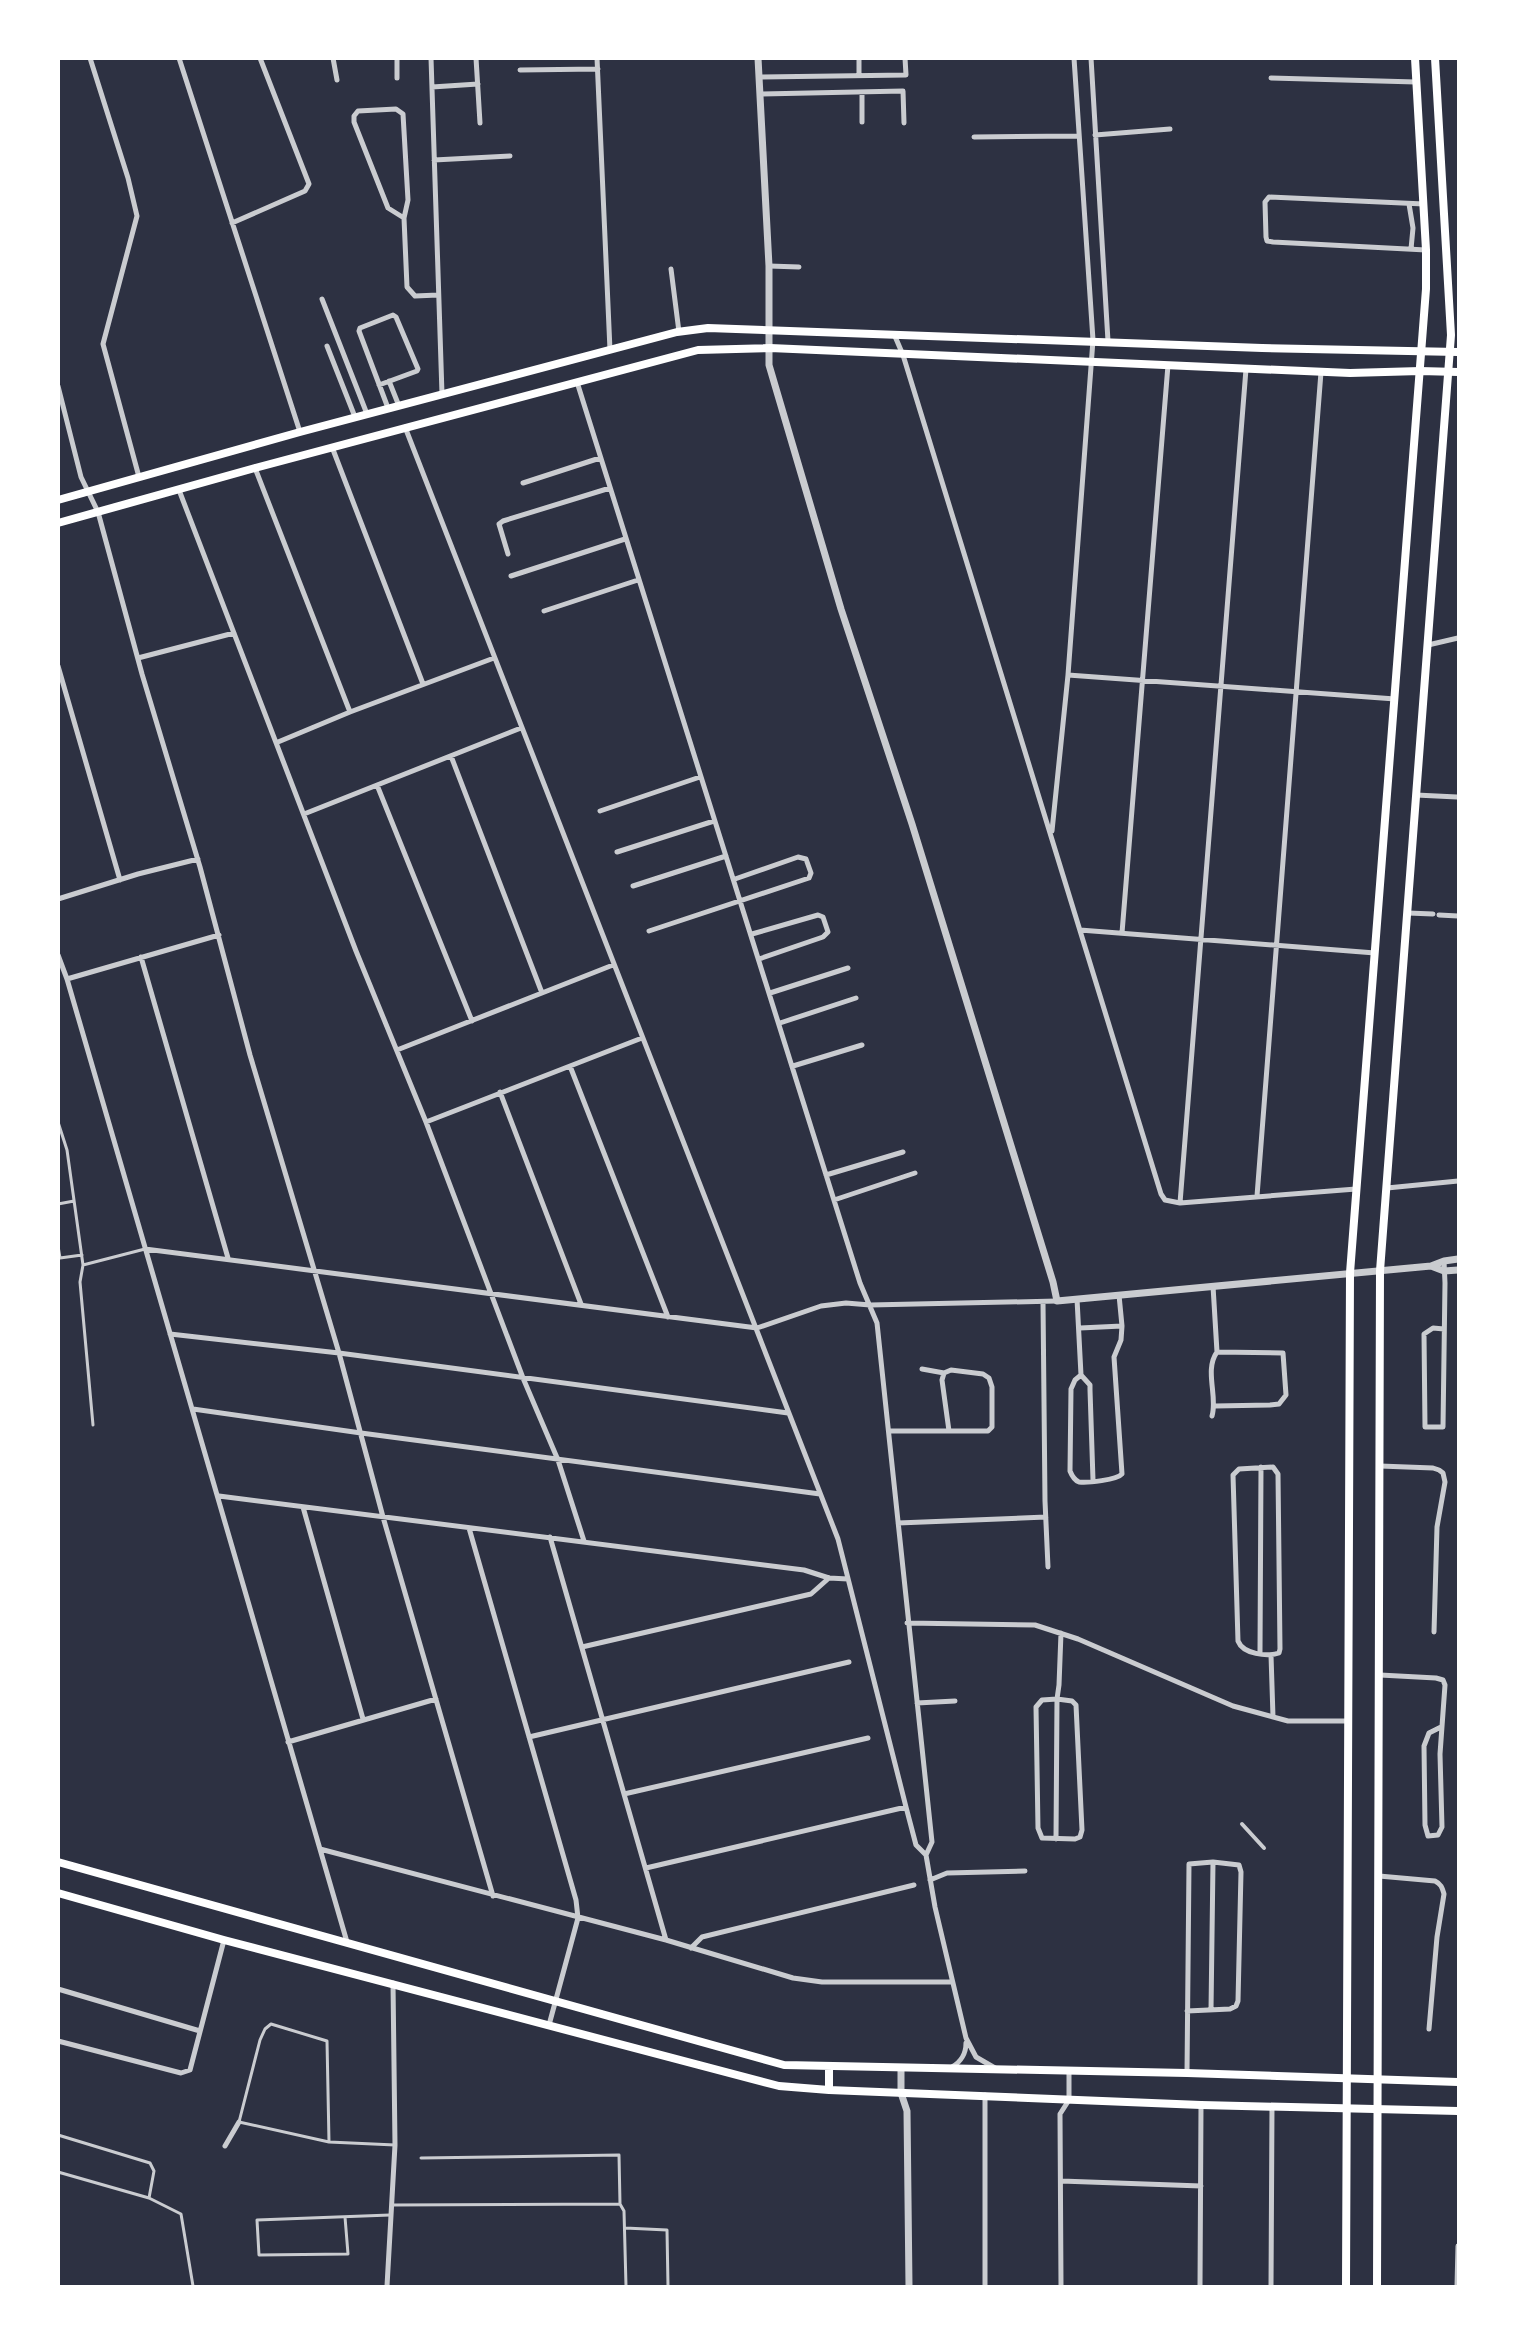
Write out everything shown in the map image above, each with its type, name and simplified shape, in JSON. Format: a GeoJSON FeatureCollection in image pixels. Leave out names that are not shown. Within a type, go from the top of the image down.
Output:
{"type":"FeatureCollection","features":[{"type":"Feature","properties":{"kind":"main road"},"geometry":{"type":"LineString","coordinates":[[1346,2286],[1350,1273],[1426,289],[1418,249],[1415,58]]}},
{"type":"Feature","properties":{"kind":"main road"},"geometry":{"type":"LineString","coordinates":[[1377,2286],[1380,2109],[1380,1270],[1449,372],[1454,352],[1451,335],[1435,58]]}},
{"type":"Feature","properties":{"kind":"main road"},"geometry":{"type":"LineString","coordinates":[[58,500],[399,405],[679,332],[708,328],[1093,340],[1262,348],[1454,352]]}},
{"type":"Feature","properties":{"kind":"main road"},"geometry":{"type":"LineString","coordinates":[[58,523],[332,447],[698,350],[770,348],[1321,372],[1458,372]]}},
{"type":"Feature","properties":{"kind":"main road"},"geometry":{"type":"LineString","coordinates":[[58,1862],[784,2065],[1186,2073],[1458,2082]]}},
{"type":"Feature","properties":{"kind":"main road"},"geometry":{"type":"LineString","coordinates":[[58,1893],[224,1940],[779,2086],[1202,2106],[1458,2111]]}},
{"type":"Feature","properties":{"kind":"main road"},"geometry":{"type":"LineString","coordinates":[[829,2067],[829,2090]]}},
{"type":"Feature","properties":{"kind":"street"},"geometry":{"type":"LineString","coordinates":[[90,58],[128,178],[137,216],[103,344],[139,477]]}},
{"type":"Feature","properties":{"kind":"street"},"geometry":{"type":"LineString","coordinates":[[179,58],[300,432]]}},
{"type":"Feature","properties":{"kind":"street"},"geometry":{"type":"LineString","coordinates":[[232,223],[305,190],[309,184],[260,58]]}},
{"type":"Feature","properties":{"kind":"street"},"geometry":{"type":"LineString","coordinates":[[333,58],[337,80]]}},
{"type":"Feature","properties":{"kind":"street"},"geometry":{"type":"LineString","coordinates":[[397,58],[398,78]]}},
{"type":"Feature","properties":{"kind":"street"},"geometry":{"type":"LineString","coordinates":[[430,58],[442,394]]}},
{"type":"Feature","properties":{"kind":"street"},"geometry":{"type":"LineString","coordinates":[[476,58],[480,123]]}},
{"type":"Feature","properties":{"kind":"street"},"geometry":{"type":"LineString","coordinates":[[597,58],[610,350]]}},
{"type":"Feature","properties":{"kind":"street"},"geometry":{"type":"LineString","coordinates":[[758,58],[769,266],[769,365],[772,380],[823,549],[1002,1113],[1057,1301]]}},
{"type":"Feature","properties":{"kind":"street"},"geometry":{"type":"LineString","coordinates":[[858,58],[859,75]]}},
{"type":"Feature","properties":{"kind":"street"},"geometry":{"type":"LineString","coordinates":[[759,77],[906,75],[905,58]]}},
{"type":"Feature","properties":{"kind":"street"},"geometry":{"type":"LineString","coordinates":[[1052,834],[1068,675],[1093,340],[1074,58]]}},
{"type":"Feature","properties":{"kind":"street"},"geometry":{"type":"LineString","coordinates":[[1091,58],[1108,341]]}},
{"type":"Feature","properties":{"kind":"street"},"geometry":{"type":"LineString","coordinates":[[520,70],[598,69]]}},
{"type":"Feature","properties":{"kind":"street"},"geometry":{"type":"LineString","coordinates":[[1271,78],[1416,82]]}},
{"type":"Feature","properties":{"kind":"street"},"geometry":{"type":"LineString","coordinates":[[432,87],[478,84]]}},
{"type":"Feature","properties":{"kind":"street"},"geometry":{"type":"LineString","coordinates":[[760,94],[903,91],[904,123]]}},
{"type":"Feature","properties":{"kind":"street"},"geometry":{"type":"LineString","coordinates":[[862,92],[862,122]]}},
{"type":"Feature","properties":{"kind":"street"},"geometry":{"type":"LineString","coordinates":[[404,218],[388,207],[354,122],[354,116],[358,111],[396,109],[402,114],[408,200],[404,218],[408,290],[415,296],[438,295]]}},
{"type":"Feature","properties":{"kind":"street"},"geometry":{"type":"LineString","coordinates":[[1095,135],[1170,129]]}},
{"type":"Feature","properties":{"kind":"street"},"geometry":{"type":"LineString","coordinates":[[974,137],[1079,136]]}},
{"type":"Feature","properties":{"kind":"street"},"geometry":{"type":"LineString","coordinates":[[434,160],[510,156]]}},
{"type":"Feature","properties":{"kind":"street"},"geometry":{"type":"LineString","coordinates":[[1269,197],[1416,204],[1413,228],[1418,249],[1267,241],[1265,202],[1269,197]]}},
{"type":"Feature","properties":{"kind":"street"},"geometry":{"type":"LineString","coordinates":[[769,266],[799,267]]}},
{"type":"Feature","properties":{"kind":"street"},"geometry":{"type":"LineString","coordinates":[[671,269],[679,332]]}},
{"type":"Feature","properties":{"kind":"street"},"geometry":{"type":"LineString","coordinates":[[1089,284],[1104,283]]}},
{"type":"Feature","properties":{"kind":"street"},"geometry":{"type":"LineString","coordinates":[[322,298],[367,414]]}},
{"type":"Feature","properties":{"kind":"street"},"geometry":{"type":"LineString","coordinates":[[379,385],[418,369],[396,316],[393,315],[360,328],[359,331],[379,385],[388,408]]}},
{"type":"Feature","properties":{"kind":"street"},"geometry":{"type":"LineString","coordinates":[[894,334],[903,355],[1052,834],[1161,1194],[1165,1200],[1180,1203],[1356,1189]]}},
{"type":"Feature","properties":{"kind":"street"},"geometry":{"type":"LineString","coordinates":[[327,346],[355,417]]}},
{"type":"Feature","properties":{"kind":"street"},"geometry":{"type":"LineString","coordinates":[[1122,933],[1168,365]]}},
{"type":"Feature","properties":{"kind":"street"},"geometry":{"type":"LineString","coordinates":[[1180,1203],[1246,369]]}},
{"type":"Feature","properties":{"kind":"street"},"geometry":{"type":"LineString","coordinates":[[1257,1196],[1321,372]]}},
{"type":"Feature","properties":{"kind":"street"},"geometry":{"type":"LineString","coordinates":[[389,381],[399,405]]}},
{"type":"Feature","properties":{"kind":"street"},"geometry":{"type":"LineString","coordinates":[[577,382],[700,777],[794,1066],[860,1282],[877,1323],[932,1842],[926,1855],[967,2045],[963,2056],[947,2069]]}},
{"type":"Feature","properties":{"kind":"street"},"geometry":{"type":"LineString","coordinates":[[58,386],[81,477],[98,512],[138,658],[198,859],[250,1055],[312,1270],[339,1353],[383,1517],[493,1896]]}},
{"type":"Feature","properties":{"kind":"street"},"geometry":{"type":"LineString","coordinates":[[405,428],[838,1539],[916,1845],[926,1855]]}},
{"type":"Feature","properties":{"kind":"street"},"geometry":{"type":"LineString","coordinates":[[332,447],[423,684]]}},
{"type":"Feature","properties":{"kind":"street"},"geometry":{"type":"LineString","coordinates":[[523,483],[600,458]]}},
{"type":"Feature","properties":{"kind":"street"},"geometry":{"type":"LineString","coordinates":[[255,468],[350,712]]}},
{"type":"Feature","properties":{"kind":"street"},"geometry":{"type":"LineString","coordinates":[[508,554],[500,529],[503,521],[610,488]]}},
{"type":"Feature","properties":{"kind":"street"},"geometry":{"type":"LineString","coordinates":[[179,490],[278,742],[356,951],[398,1050],[523,1378],[558,1460],[584,1541]]}},
{"type":"Feature","properties":{"kind":"street"},"geometry":{"type":"LineString","coordinates":[[511,576],[625,539]]}},
{"type":"Feature","properties":{"kind":"street"},"geometry":{"type":"LineString","coordinates":[[544,611],[638,580]]}},
{"type":"Feature","properties":{"kind":"street"},"geometry":{"type":"LineString","coordinates":[[138,658],[234,633]]}},
{"type":"Feature","properties":{"kind":"street"},"geometry":{"type":"LineString","coordinates":[[1428,645],[1458,638]]}},
{"type":"Feature","properties":{"kind":"street"},"geometry":{"type":"LineString","coordinates":[[278,742],[350,712],[494,658]]}},
{"type":"Feature","properties":{"kind":"street"},"geometry":{"type":"LineString","coordinates":[[58,666],[120,880]]}},
{"type":"Feature","properties":{"kind":"street"},"geometry":{"type":"LineString","coordinates":[[1068,675],[1395,699]]}},
{"type":"Feature","properties":{"kind":"street"},"geometry":{"type":"LineString","coordinates":[[304,814],[521,728]]}},
{"type":"Feature","properties":{"kind":"street"},"geometry":{"type":"LineString","coordinates":[[451,756],[542,993]]}},
{"type":"Feature","properties":{"kind":"street"},"geometry":{"type":"LineString","coordinates":[[600,812],[700,777]]}},
{"type":"Feature","properties":{"kind":"street"},"geometry":{"type":"LineString","coordinates":[[377,785],[472,1021]]}},
{"type":"Feature","properties":{"kind":"street"},"geometry":{"type":"LineString","coordinates":[[1416,795],[1457,797]]}},
{"type":"Feature","properties":{"kind":"street"},"geometry":{"type":"LineString","coordinates":[[617,852],[714,821]]}},
{"type":"Feature","properties":{"kind":"street"},"geometry":{"type":"LineString","coordinates":[[633,886],[726,856]]}},
{"type":"Feature","properties":{"kind":"street"},"geometry":{"type":"LineString","coordinates":[[649,931],[809,878],[811,873],[806,859],[798,857],[735,879]]}},
{"type":"Feature","properties":{"kind":"street"},"geometry":{"type":"LineString","coordinates":[[58,898],[198,859]]}},
{"type":"Feature","properties":{"kind":"street"},"geometry":{"type":"LineString","coordinates":[[1408,913],[1458,916]]}},
{"type":"Feature","properties":{"kind":"street"},"geometry":{"type":"LineString","coordinates":[[752,934],[818,915],[823,917],[828,932],[823,937],[759,959]]}},
{"type":"Feature","properties":{"kind":"street"},"geometry":{"type":"LineString","coordinates":[[1080,930],[1375,953]]}},
{"type":"Feature","properties":{"kind":"street"},"geometry":{"type":"LineString","coordinates":[[67,979],[219,935]]}},
{"type":"Feature","properties":{"kind":"street"},"geometry":{"type":"LineString","coordinates":[[58,955],[219,1496],[288,1742],[348,1942]]}},
{"type":"Feature","properties":{"kind":"street"},"geometry":{"type":"LineString","coordinates":[[141,957],[228,1258]]}},
{"type":"Feature","properties":{"kind":"street"},"geometry":{"type":"LineString","coordinates":[[398,1050],[613,965]]}},
{"type":"Feature","properties":{"kind":"street"},"geometry":{"type":"LineString","coordinates":[[770,993],[848,968]]}},
{"type":"Feature","properties":{"kind":"street"},"geometry":{"type":"LineString","coordinates":[[780,1023],[856,998]]}},
{"type":"Feature","properties":{"kind":"street"},"geometry":{"type":"LineString","coordinates":[[426,1122],[642,1038]]}},
{"type":"Feature","properties":{"kind":"street"},"geometry":{"type":"LineString","coordinates":[[794,1066],[862,1045]]}},
{"type":"Feature","properties":{"kind":"street"},"geometry":{"type":"LineString","coordinates":[[570,1066],[668,1317]]}},
{"type":"Feature","properties":{"kind":"street"},"geometry":{"type":"LineString","coordinates":[[500,1092],[581,1304]]}},
{"type":"Feature","properties":{"kind":"street"},"geometry":{"type":"LineString","coordinates":[[826,1175],[903,1152]]}},
{"type":"Feature","properties":{"kind":"street"},"geometry":{"type":"LineString","coordinates":[[834,1200],[915,1173]]}},
{"type":"Feature","properties":{"kind":"street"},"geometry":{"type":"LineString","coordinates":[[1387,1188],[1458,1180]]}},
{"type":"Feature","properties":{"kind":"street"},"geometry":{"type":"LineString","coordinates":[[144,1249],[228,1258],[757,1328],[821,1306],[846,1303],[870,1305],[1057,1301],[1431,1266],[1458,1259]]}},
{"type":"Feature","properties":{"kind":"street"},"geometry":{"type":"LineString","coordinates":[[1444,1261],[1444,1329],[1443,1427],[1425,1427],[1424,1334],[1433,1328],[1444,1329]]}},
{"type":"Feature","properties":{"kind":"street"},"geometry":{"type":"LineString","coordinates":[[1431,1266],[1444,1271],[1458,1270]]}},
{"type":"Feature","properties":{"kind":"street"},"geometry":{"type":"LineString","coordinates":[[1212,1416],[1215,1406],[1212,1366],[1217,1352],[1214,1286]]}},
{"type":"Feature","properties":{"kind":"street"},"geometry":{"type":"LineString","coordinates":[[1081,1375],[1075,1380],[1071,1389],[1070,1471],[1072,1478],[1078,1482],[1116,1479],[1122,1474],[1114,1357],[1121,1340],[1119,1296]]}},
{"type":"Feature","properties":{"kind":"street"},"geometry":{"type":"LineString","coordinates":[[1077,1299],[1081,1375],[1090,1390],[1093,1480]]}},
{"type":"Feature","properties":{"kind":"street"},"geometry":{"type":"LineString","coordinates":[[1043,1302],[1048,1567]]}},
{"type":"Feature","properties":{"kind":"street"},"geometry":{"type":"LineString","coordinates":[[1080,1328],[1122,1326]]}},
{"type":"Feature","properties":{"kind":"street"},"geometry":{"type":"LineString","coordinates":[[170,1334],[339,1353],[788,1413]]}},
{"type":"Feature","properties":{"kind":"street"},"geometry":{"type":"LineString","coordinates":[[1215,1406],[1279,1404],[1286,1395],[1283,1353],[1217,1352]]}},
{"type":"Feature","properties":{"kind":"street"},"geometry":{"type":"LineString","coordinates":[[889,1431],[988,1431],[992,1427],[992,1387],[989,1378],[983,1374],[951,1370],[944,1373],[922,1369]]}},
{"type":"Feature","properties":{"kind":"street"},"geometry":{"type":"LineString","coordinates":[[944,1373],[942,1380],[949,1431]]}},
{"type":"Feature","properties":{"kind":"street"},"geometry":{"type":"LineString","coordinates":[[193,1409],[820,1494]]}},
{"type":"Feature","properties":{"kind":"street"},"geometry":{"type":"LineString","coordinates":[[1380,1466],[1433,1468],[1443,1473],[1445,1482],[1437,1527],[1434,1632]]}},
{"type":"Feature","properties":{"kind":"street"},"geometry":{"type":"LineString","coordinates":[[1260,1653],[1261,1467]]}},
{"type":"Feature","properties":{"kind":"street"},"geometry":{"type":"LineString","coordinates":[[1261,1467],[1273,1467],[1278,1474],[1280,1649],[1279,1653],[1271,1655],[1242,1649],[1238,1641],[1233,1475],[1239,1469],[1261,1467]]}},
{"type":"Feature","properties":{"kind":"street"},"geometry":{"type":"LineString","coordinates":[[219,1496],[804,1570],[829,1578],[848,1579]]}},
{"type":"Feature","properties":{"kind":"street"},"geometry":{"type":"LineString","coordinates":[[303,1507],[363,1719]]}},
{"type":"Feature","properties":{"kind":"street"},"geometry":{"type":"LineString","coordinates":[[898,1523],[1046,1517]]}},
{"type":"Feature","properties":{"kind":"street"},"geometry":{"type":"LineString","coordinates":[[469,1528],[576,1900],[578,1918],[549,2025]]}},
{"type":"Feature","properties":{"kind":"street"},"geometry":{"type":"LineString","coordinates":[[550,1537],[666,1940]]}},
{"type":"Feature","properties":{"kind":"street"},"geometry":{"type":"LineString","coordinates":[[582,1647],[811,1594],[829,1578]]}},
{"type":"Feature","properties":{"kind":"street"},"geometry":{"type":"LineString","coordinates":[[908,1623],[1035,1625],[1061,1633],[1233,1706],[1288,1721],[1348,1721]]}},
{"type":"Feature","properties":{"kind":"street"},"geometry":{"type":"LineString","coordinates":[[1056,1839],[1057,1699],[1061,1633]]}},
{"type":"Feature","properties":{"kind":"street"},"geometry":{"type":"LineString","coordinates":[[1271,1655],[1273,1717]]}},
{"type":"Feature","properties":{"kind":"street"},"geometry":{"type":"LineString","coordinates":[[529,1737],[849,1662]]}},
{"type":"Feature","properties":{"kind":"street"},"geometry":{"type":"LineString","coordinates":[[1380,1675],[1443,1680],[1445,1689],[1441,1727],[1442,1827],[1438,1835],[1428,1836],[1425,1825],[1424,1746],[1429,1733],[1441,1727]]}},
{"type":"Feature","properties":{"kind":"street"},"geometry":{"type":"LineString","coordinates":[[288,1742],[436,1699]]}},
{"type":"Feature","properties":{"kind":"street"},"geometry":{"type":"LineString","coordinates":[[1057,1699],[1072,1701],[1076,1705],[1082,1830],[1080,1837],[1075,1839],[1042,1838],[1039,1834],[1036,1707],[1042,1700],[1057,1699]]}},
{"type":"Feature","properties":{"kind":"street"},"geometry":{"type":"LineString","coordinates":[[917,1703],[955,1701]]}},
{"type":"Feature","properties":{"kind":"street"},"geometry":{"type":"LineString","coordinates":[[624,1794],[868,1738]]}},
{"type":"Feature","properties":{"kind":"street"},"geometry":{"type":"LineString","coordinates":[[646,1868],[906,1808]]}},
{"type":"Feature","properties":{"kind":"street"},"geometry":{"type":"LineString","coordinates":[[1242,1824],[1264,1848]]}},
{"type":"Feature","properties":{"kind":"street"},"geometry":{"type":"LineString","coordinates":[[320,1849],[666,1940],[793,1978],[822,1982],[952,1982]]}},
{"type":"Feature","properties":{"kind":"street"},"geometry":{"type":"LineString","coordinates":[[1211,2010],[1213,1862]]}},
{"type":"Feature","properties":{"kind":"street"},"geometry":{"type":"LineString","coordinates":[[1186,2073],[1189,1864],[1213,1862],[1239,1865],[1241,1872],[1238,2001],[1236,2006],[1230,2009],[1187,2010]]}},
{"type":"Feature","properties":{"kind":"street"},"geometry":{"type":"LineString","coordinates":[[930,1880],[947,1873],[1025,1871]]}},
{"type":"Feature","properties":{"kind":"street"},"geometry":{"type":"LineString","coordinates":[[1379,1876],[1440,1883],[1444,1894],[1437,1937],[1429,2029]]}},
{"type":"Feature","properties":{"kind":"street"},"geometry":{"type":"LineString","coordinates":[[691,1947],[702,1937],[914,1885]]}},
{"type":"Feature","properties":{"kind":"street"},"geometry":{"type":"LineString","coordinates":[[58,2041],[181,2073],[190,2070],[224,1940]]}},
{"type":"Feature","properties":{"kind":"street"},"geometry":{"type":"LineString","coordinates":[[387,2286],[395,2145],[393,1983]]}},
{"type":"Feature","properties":{"kind":"street"},"geometry":{"type":"LineString","coordinates":[[58,1989],[200,2031]]}},
{"type":"Feature","properties":{"kind":"street"},"geometry":{"type":"LineString","coordinates":[[966,2038],[976,2057],[999,2070]]}},
{"type":"Feature","properties":{"kind":"street"},"geometry":{"type":"LineString","coordinates":[[901,2068],[901,2093],[907,2111],[909,2286]]}},
{"type":"Feature","properties":{"kind":"street"},"geometry":{"type":"LineString","coordinates":[[1061,2286],[1060,2115],[1069,2100],[1068,2071]]}},
{"type":"Feature","properties":{"kind":"street"},"geometry":{"type":"LineString","coordinates":[[985,2095],[985,2286]]}},
{"type":"Feature","properties":{"kind":"street"},"geometry":{"type":"LineString","coordinates":[[1200,2286],[1202,2106]]}},
{"type":"Feature","properties":{"kind":"street"},"geometry":{"type":"LineString","coordinates":[[1271,2286],[1272,2106]]}},
{"type":"Feature","properties":{"kind":"street"},"geometry":{"type":"LineString","coordinates":[[225,2146],[239,2121]]}},
{"type":"Feature","properties":{"kind":"street"},"geometry":{"type":"LineString","coordinates":[[1061,2181],[1201,2186]]}},
{"type":"Feature","properties":{"kind":"street"},"geometry":{"type":"LineString","coordinates":[[1457,2286],[1458,2246]]}},
{"type":"Feature","properties":{"kind":"lane"},"geometry":{"type":"LineString","coordinates":[[58,1122],[67,1150],[82,1255],[80,1282],[93,1425]]}},
{"type":"Feature","properties":{"kind":"lane"},"geometry":{"type":"LineString","coordinates":[[58,1204],[74,1201]]}},
{"type":"Feature","properties":{"kind":"lane"},"geometry":{"type":"LineString","coordinates":[[58,1246],[60,1258],[82,1255]]}},
{"type":"Feature","properties":{"kind":"lane"},"geometry":{"type":"LineString","coordinates":[[83,1265],[144,1249]]}},
{"type":"Feature","properties":{"kind":"lane"},"geometry":{"type":"LineString","coordinates":[[329,2142],[327,2041],[272,2024],[265,2029],[260,2040],[239,2121],[329,2142],[395,2145]]}},
{"type":"Feature","properties":{"kind":"lane"},"geometry":{"type":"LineString","coordinates":[[58,2135],[150,2163],[154,2171],[149,2198]]}},
{"type":"Feature","properties":{"kind":"lane"},"geometry":{"type":"LineString","coordinates":[[421,2158],[619,2155],[620,2204],[624,2211],[625,2228],[626,2286]]}},
{"type":"Feature","properties":{"kind":"lane"},"geometry":{"type":"LineString","coordinates":[[58,2172],[149,2198],[181,2214],[193,2286]]}},
{"type":"Feature","properties":{"kind":"lane"},"geometry":{"type":"LineString","coordinates":[[391,2205],[620,2204]]}},
{"type":"Feature","properties":{"kind":"lane"},"geometry":{"type":"LineString","coordinates":[[345,2217],[348,2254],[260,2255],[257,2220],[391,2215]]}},
{"type":"Feature","properties":{"kind":"lane"},"geometry":{"type":"LineString","coordinates":[[625,2228],[666,2230],[668,2286]]}}]}
